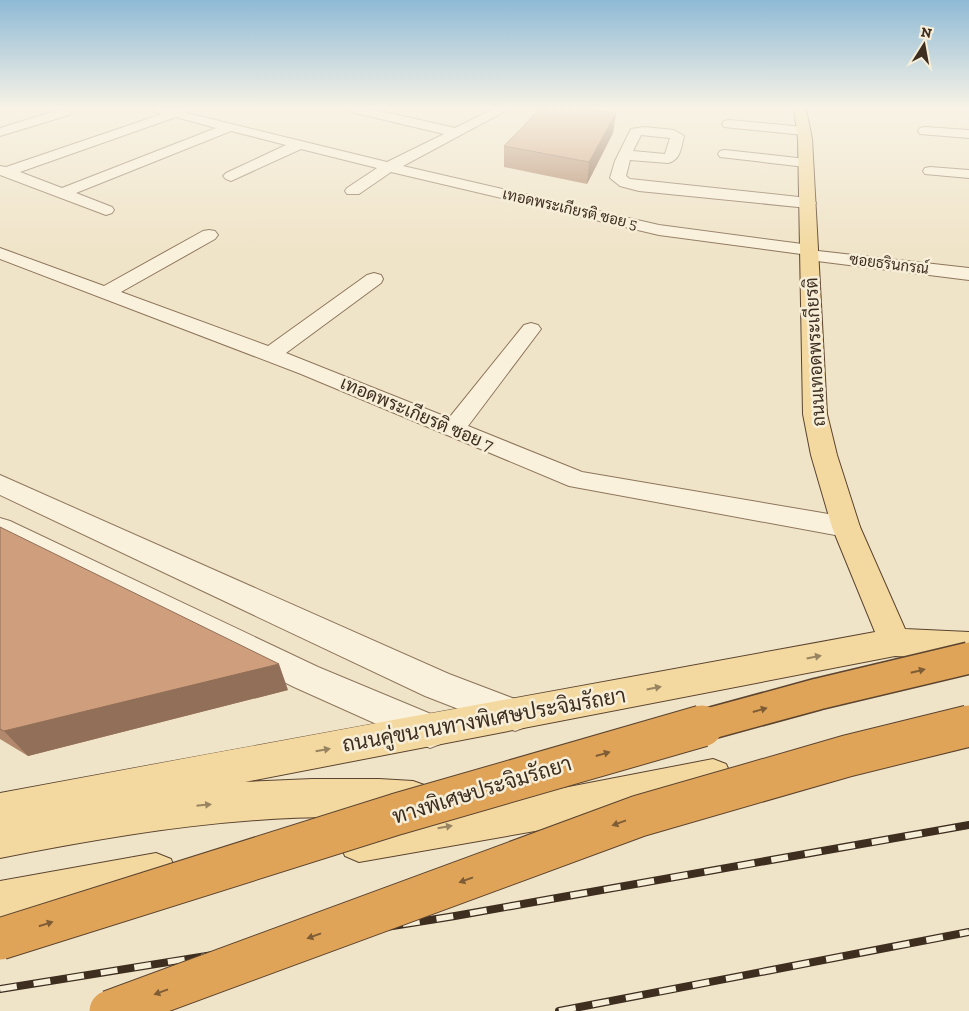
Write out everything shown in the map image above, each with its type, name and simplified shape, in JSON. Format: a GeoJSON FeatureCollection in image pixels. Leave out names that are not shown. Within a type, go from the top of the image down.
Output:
{"type":"FeatureCollection","features":[{"type":"Feature","properties":{"kind":"highway","name":"ทางพิเศษประจิมรัถยา"},"geometry":{"type":"LineString","coordinates":[[0,939],[161,886],[545,770],[798,700],[969,658]]}},
{"type":"Feature","properties":{"kind":"highway"},"geometry":{"type":"LineString","coordinates":[[110,1011],[639,816],[847,756],[969,726]]}},
{"type":"Feature","properties":{"kind":"main road","name":"ถนนเทอดพระเกียรติ"},"geometry":{"type":"LineString","coordinates":[[805,156],[815,414],[824,455],[846,527],[895,642]]}},
{"type":"Feature","properties":{"kind":"main road","name":"ถนนคู่ขนานทางพิเศษประจิมรัถยา"},"geometry":{"type":"LineString","coordinates":[[3,819],[283,757],[430,731],[895,642],[969,646]]}},
{"type":"Feature","properties":{"kind":"main road"},"geometry":{"type":"LineString","coordinates":[[0,902],[192,868],[558,808],[724,775],[969,713]]}},
{"type":"Feature","properties":{"kind":"main road"},"geometry":{"type":"LineString","coordinates":[[3,819],[142,812],[230,802],[314,799],[407,800],[558,808]]}},
{"type":"Feature","properties":{"kind":"street"},"geometry":{"type":"LineString","coordinates":[[3,171],[48,156]]}},
{"type":"Feature","properties":{"kind":"street"},"geometry":{"type":"LineString","coordinates":[[63,193],[158,156]]}},
{"type":"Feature","properties":{"kind":"street"},"geometry":{"type":"LineString","coordinates":[[231,176],[274,156]]}},
{"type":"Feature","properties":{"kind":"street","name":"เทอดพระเกียรติ ซอย 5"},"geometry":{"type":"LineString","coordinates":[[344,156],[659,230],[810,252]]}},
{"type":"Feature","properties":{"kind":"street"},"geometry":{"type":"LineString","coordinates":[[353,191],[389,167],[411,156]]}},
{"type":"Feature","properties":{"kind":"street"},"geometry":{"type":"LineString","coordinates":[[625,156],[618,172],[618,178],[625,183],[808,203]]}},
{"type":"Feature","properties":{"kind":"street"},"geometry":{"type":"LineString","coordinates":[[745,156],[806,163]]}},
{"type":"Feature","properties":{"kind":"street"},"geometry":{"type":"LineString","coordinates":[[3,171],[106,210]]}},
{"type":"Feature","properties":{"kind":"street"},"geometry":{"type":"LineString","coordinates":[[930,171],[969,174]]}},
{"type":"Feature","properties":{"kind":"street"},"geometry":{"type":"LineString","coordinates":[[107,292],[209,235]]}},
{"type":"Feature","properties":{"kind":"street","name":"เทอดพระเกียรติ ซอย 7"},"geometry":{"type":"LineString","coordinates":[[0,252],[271,354],[578,480],[846,527]]}},
{"type":"Feature","properties":{"kind":"street","name":"ซอยธรินกรณ์"},"geometry":{"type":"LineString","coordinates":[[810,252],[969,274]]}},
{"type":"Feature","properties":{"kind":"street"},"geometry":{"type":"LineString","coordinates":[[271,354],[374,279]]}},
{"type":"Feature","properties":{"kind":"street"},"geometry":{"type":"LineString","coordinates":[[453,429],[531,329]]}},
{"type":"Feature","properties":{"kind":"street"},"geometry":{"type":"LineString","coordinates":[[0,484],[437,686],[515,715]]}},
{"type":"Feature","properties":{"kind":"street"},"geometry":{"type":"LineString","coordinates":[[0,528],[306,677],[430,731]]}},
{"type":"Feature","properties":{"kind":"building"},"geometry":{"type":"Polygon","coordinates":[[[558,156],[592,156],[589,162],[558,156]]]}},
{"type":"Feature","properties":{"kind":"building"},"geometry":{"type":"Polygon","coordinates":[[[0,527],[279,664],[4,731],[0,729],[0,527]]]}},
{"type":"Feature","properties":{"kind":"railway"},"geometry":{"type":"LineString","coordinates":[[0,989],[455,916],[969,825]]}},
{"type":"Feature","properties":{"kind":"railway"},"geometry":{"type":"LineString","coordinates":[[559,1011],[969,932]]}}]}
